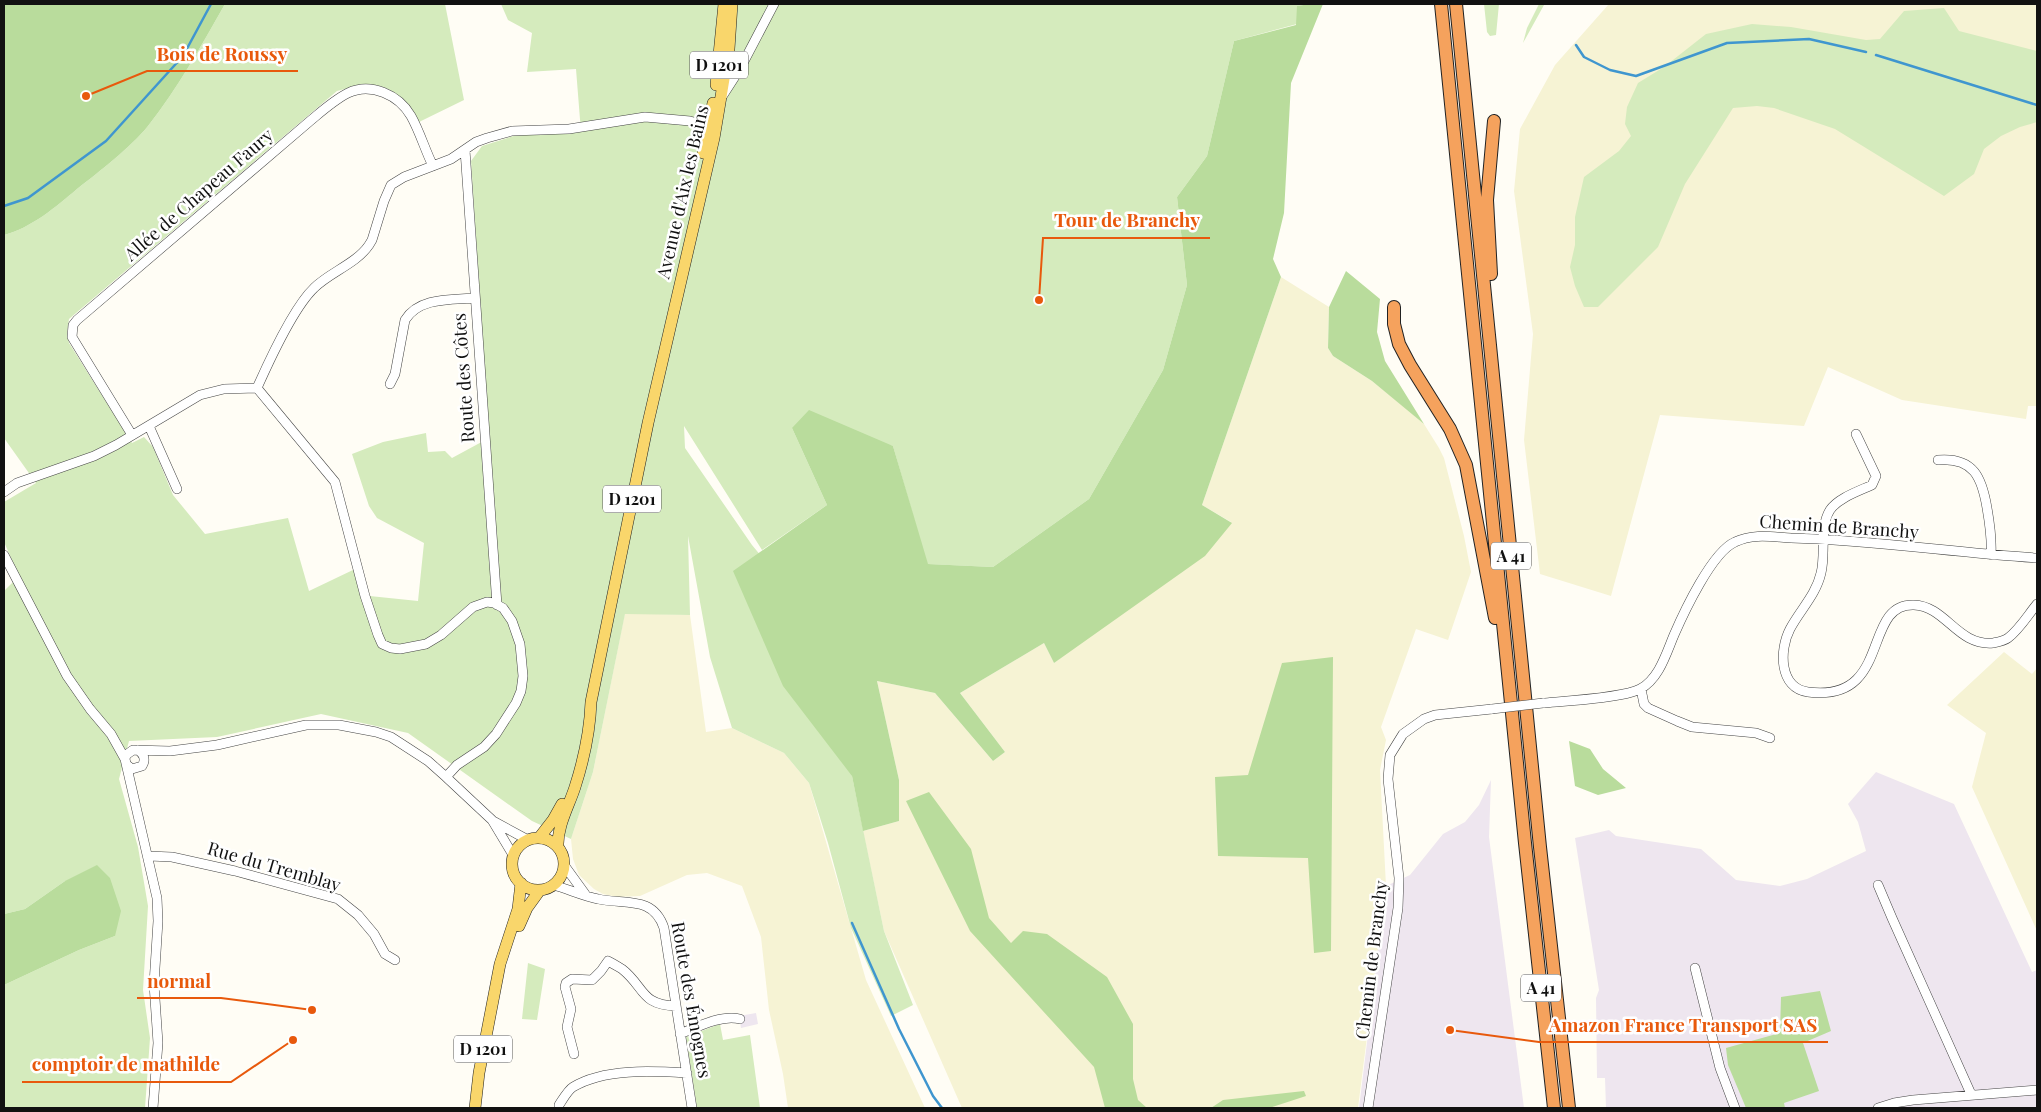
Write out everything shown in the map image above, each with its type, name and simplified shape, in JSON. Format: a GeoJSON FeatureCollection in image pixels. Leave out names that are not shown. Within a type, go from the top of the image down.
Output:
{"type":"FeatureCollection","features":[{"type":"Feature","properties":{"kind":"highway","name":"A 41"},"geometry":{"type":"LineString","coordinates":[[1441,4],[1512,720],[1554,1108]]}},
{"type":"Feature","properties":{"kind":"highway","name":"A 41"},"geometry":{"type":"LineString","coordinates":[[1456,4],[1540,854],[1568,1108]]}},
{"type":"Feature","properties":{"kind":"highway"},"geometry":{"type":"LineString","coordinates":[[1494,121],[1487,200],[1501,462]]}},
{"type":"Feature","properties":{"kind":"highway"},"geometry":{"type":"LineString","coordinates":[[1394,307],[1394,324],[1399,344],[1450,429],[1466,465],[1472,488],[1512,720]]}},
{"type":"Feature","properties":{"kind":"main road","name":"Avenue d'Aix les Bains"},"geometry":{"type":"LineString","coordinates":[[676,298],[685,241],[716,91],[724,4]]}},
{"type":"Feature","properties":{"kind":"main road","name":"Avenue d'Aix les Bains"},"geometry":{"type":"LineString","coordinates":[[558,847],[562,820],[581,765],[646,433],[722,96],[729,49],[732,4]]}},
{"type":"Feature","properties":{"kind":"main road","name":"Avenue d'Aix les Bains"},"geometry":{"type":"LineString","coordinates":[[534,839],[553,820],[566,794],[583,721],[592,702]]}},
{"type":"Feature","properties":{"kind":"main road"},"geometry":{"type":"LineString","coordinates":[[534,839],[549,840],[558,847],[563,855],[564,865],[559,880],[554,885],[540,890],[528,888],[521,883],[514,873],[514,855],[519,846],[534,839]]}},
{"type":"Feature","properties":{"kind":"main road"},"geometry":{"type":"LineString","coordinates":[[496,991],[504,946],[518,909],[521,883]]}},
{"type":"Feature","properties":{"kind":"main road"},"geometry":{"type":"LineString","coordinates":[[496,991],[522,918],[540,890]]}},
{"type":"Feature","properties":{"kind":"main road","name":"D 1201"},"geometry":{"type":"LineString","coordinates":[[475,1108],[478,1073],[496,991]]}},
{"type":"Feature","properties":{"kind":"street"},"geometry":{"type":"LineString","coordinates":[[722,96],[741,67],[774,4]]}},
{"type":"Feature","properties":{"kind":"street","name":"Allée de Chapeau Faury"},"geometry":{"type":"LineString","coordinates":[[132,435],[72,337],[73,325],[77,320],[310,121],[338,98],[349,92],[374,89],[387,94],[400,103],[410,116],[433,166]]}},
{"type":"Feature","properties":{"kind":"street"},"geometry":{"type":"LineString","coordinates":[[257,388],[299,308],[309,293],[326,278],[364,252],[369,245],[391,185],[404,177],[451,159],[487,138],[512,131],[569,128],[634,118],[658,118],[708,126]]}},
{"type":"Feature","properties":{"kind":"street","name":"Route des Côtes"},"geometry":{"type":"LineString","coordinates":[[465,150],[498,605]]}},
{"type":"Feature","properties":{"kind":"street"},"geometry":{"type":"LineString","coordinates":[[390,384],[395,374],[405,320],[408,315],[419,306],[431,302],[475,298]]}},
{"type":"Feature","properties":{"kind":"street"},"geometry":{"type":"LineString","coordinates":[[4,492],[16,483],[94,456],[200,395],[224,389],[257,388]]}},
{"type":"Feature","properties":{"kind":"street"},"geometry":{"type":"LineString","coordinates":[[257,388],[335,482],[365,596],[382,644],[400,649],[426,644],[441,635],[478,604],[487,602],[498,605],[507,613],[517,630],[523,676],[521,691],[516,702],[496,734],[484,747],[457,765],[446,777]]}},
{"type":"Feature","properties":{"kind":"street"},"geometry":{"type":"LineString","coordinates":[[149,426],[177,489]]}},
{"type":"Feature","properties":{"kind":"street"},"geometry":{"type":"LineString","coordinates":[[1856,434],[1876,476],[1872,484],[1836,503],[1827,517],[1822,572],[1817,586],[1790,630],[1783,654],[1783,663],[1788,680],[1797,688],[1806,692],[1827,692],[1843,689],[1858,678],[1871,660],[1883,625],[1895,611],[1904,607],[1913,605],[1934,611],[1968,639],[1984,643],[2007,639],[2037,604]]}},
{"type":"Feature","properties":{"kind":"street"},"geometry":{"type":"LineString","coordinates":[[1938,460],[1964,464],[1978,476],[1983,486],[1992,534],[1991,556]]}},
{"type":"Feature","properties":{"kind":"street","name":"Chemin de Branchy"},"geometry":{"type":"LineString","coordinates":[[1368,1108],[1398,908],[1399,878],[1388,779],[1390,755],[1403,734],[1424,720],[1436,715],[1543,704],[1621,694],[1641,689],[1658,670],[1678,626],[1716,558],[1728,546],[1740,540],[1760,536],[1824,540],[1991,556],[2037,558]]}},
{"type":"Feature","properties":{"kind":"street"},"geometry":{"type":"LineString","coordinates":[[4,555],[67,676],[90,709],[111,734],[126,762],[132,769],[170,752]]}},
{"type":"Feature","properties":{"kind":"street"},"geometry":{"type":"LineString","coordinates":[[1641,689],[1644,704],[1648,708],[1692,727],[1756,733],[1770,738]]}},
{"type":"Feature","properties":{"kind":"street"},"geometry":{"type":"LineString","coordinates":[[153,1108],[158,1043],[154,964],[158,921],[157,898],[149,856],[126,762],[129,751],[170,752],[241,741],[306,725],[339,725],[391,737],[428,761],[492,820],[514,855]]}},
{"type":"Feature","properties":{"kind":"street"},"geometry":{"type":"LineString","coordinates":[[111,734],[144,756],[134,792]]}},
{"type":"Feature","properties":{"kind":"street"},"geometry":{"type":"LineString","coordinates":[[492,820],[534,839]]}},
{"type":"Feature","properties":{"kind":"street","name":"Rue du Tremblay"},"geometry":{"type":"LineString","coordinates":[[149,856],[172,857],[330,895],[358,915],[374,934],[385,954],[395,960]]}},
{"type":"Feature","properties":{"kind":"street"},"geometry":{"type":"LineString","coordinates":[[564,865],[586,894]]}},
{"type":"Feature","properties":{"kind":"street","name":"Route des Émognes"},"geometry":{"type":"LineString","coordinates":[[554,885],[586,894],[599,900],[632,902],[646,906],[658,914],[664,928],[692,1108]]}},
{"type":"Feature","properties":{"kind":"street"},"geometry":{"type":"LineString","coordinates":[[1878,885],[1971,1094]]}},
{"type":"Feature","properties":{"kind":"street"},"geometry":{"type":"LineString","coordinates":[[574,1054],[567,1027],[571,1009],[565,987],[566,983],[572,979],[592,980],[608,961],[622,970],[650,1000],[660,1005],[676,1006]]}},
{"type":"Feature","properties":{"kind":"street"},"geometry":{"type":"LineString","coordinates":[[1695,968],[1720,1068],[1736,1108]]}},
{"type":"Feature","properties":{"kind":"street"},"geometry":{"type":"LineString","coordinates":[[680,1034],[718,1020],[727,1018],[740,1019]]}},
{"type":"Feature","properties":{"kind":"street"},"geometry":{"type":"LineString","coordinates":[[559,1108],[572,1087],[597,1076],[649,1071],[687,1073]]}},
{"type":"Feature","properties":{"kind":"street"},"geometry":{"type":"LineString","coordinates":[[1878,1108],[1903,1101],[2037,1090]]}},
{"type":"Feature","properties":{"kind":"shaded area"},"geometry":{"type":"Polygon","coordinates":[[[1609,4],[2037,4],[2037,406],[2028,406],[2026,419],[1902,400],[1828,367],[1804,426],[1660,415],[1611,596],[1540,574],[1524,440],[1533,334],[1514,191],[1520,129],[1555,65],[1609,4]]]}},
{"type":"Feature","properties":{"kind":"shaded area"},"geometry":{"type":"Polygon","coordinates":[[[1281,277],[1329,307],[1328,348],[1333,356],[1372,381],[1424,424],[1444,458],[1471,572],[1448,640],[1416,629],[1381,727],[1386,740],[1380,770],[1386,886],[1358,1108],[962,1108],[884,931],[863,831],[899,821],[899,780],[877,681],[935,693],[993,761],[1005,752],[960,693],[1044,643],[1054,663],[1231,522],[1202,505],[1281,277]]]}},
{"type":"Feature","properties":{"kind":"shaded area"},"geometry":{"type":"Polygon","coordinates":[[[625,613],[690,615],[706,732],[732,728],[784,753],[809,783],[866,980],[925,1108],[788,1108],[783,1074],[769,1010],[761,937],[742,886],[707,873],[687,875],[640,896],[617,897],[603,894],[594,889],[579,875],[573,859],[571,839],[593,772],[625,613]]]}},
{"type":"Feature","properties":{"kind":"shaded area"},"geometry":{"type":"Polygon","coordinates":[[[2004,652],[2032,674],[2037,668],[2037,931],[1972,787],[1986,733],[1947,705],[2004,652]]]}},
{"type":"Feature","properties":{"kind":"shaded area"},"geometry":{"type":"Polygon","coordinates":[[[1876,772],[1954,804],[2032,972],[2037,970],[2037,1108],[1606,1108],[1605,1078],[1597,1078],[1596,998],[1599,990],[1575,838],[1609,830],[1616,836],[1701,849],[1736,880],[1780,886],[1807,879],[1866,851],[1858,822],[1848,804],[1876,772]]]}},
{"type":"Feature","properties":{"kind":"shaded area"},"geometry":{"type":"Polygon","coordinates":[[[1491,780],[1489,837],[1524,1108],[1359,1108],[1386,886],[1410,875],[1443,834],[1465,822],[1479,805],[1491,780]]]}},
{"type":"Feature","properties":{"kind":"shaded area"},"geometry":{"type":"Polygon","coordinates":[[[756,1013],[758,1024],[741,1028],[739,1016],[756,1013]]]}},
{"type":"Feature","properties":{"kind":"green space"},"geometry":{"type":"Polygon","coordinates":[[[4,4],[225,4],[179,82],[159,112],[133,143],[52,210],[24,227],[4,235],[4,4]]]}},
{"type":"Feature","properties":{"kind":"green space"},"geometry":{"type":"Polygon","coordinates":[[[225,4],[445,4],[464,100],[419,122],[402,100],[386,88],[376,85],[365,85],[337,91],[69,319],[67,333],[69,343],[132,443],[144,437],[153,447],[173,495],[205,534],[288,518],[309,591],[355,569],[360,595],[418,601],[424,543],[377,518],[369,506],[352,454],[383,442],[426,433],[428,452],[445,451],[452,458],[489,438],[471,161],[482,146],[520,134],[581,132],[576,69],[527,72],[532,33],[508,20],[501,4],[1310,4],[1297,6],[1297,24],[1234,41],[1207,156],[1177,197],[1187,285],[1163,370],[1089,499],[993,567],[927,564],[893,446],[792,428],[827,505],[762,550],[684,426],[685,448],[752,545],[830,640],[852,776],[884,931],[913,1005],[891,1016],[851,928],[828,843],[809,783],[784,753],[732,728],[710,657],[688,536],[690,615],[625,614],[593,772],[571,839],[532,821],[408,733],[321,714],[217,737],[129,741],[119,779],[138,847],[148,906],[143,990],[150,1038],[145,1108],[4,1108],[4,985],[79,950],[115,936],[65,881],[25,909],[4,914],[4,591],[19,576],[4,542],[4,502],[36,483],[4,438],[4,235],[24,227],[52,210],[133,143],[159,112],[179,82],[225,4]]]}},
{"type":"Feature","properties":{"kind":"green space"},"geometry":{"type":"Polygon","coordinates":[[[1323,4],[1291,83],[1284,213],[1273,259],[1281,277],[1202,505],[1232,523],[1205,556],[1054,663],[1044,643],[960,693],[1005,752],[993,761],[935,693],[877,681],[899,780],[899,821],[863,831],[852,776],[783,686],[733,571],[827,505],[792,428],[809,410],[893,446],[928,564],[993,567],[1089,499],[1163,370],[1187,285],[1177,197],[1207,156],[1234,41],[1296,25],[1297,6],[1323,4]]]}},
{"type":"Feature","properties":{"kind":"green space"},"geometry":{"type":"Polygon","coordinates":[[[1484,4],[1499,4],[1496,35],[1490,36],[1487,32],[1484,4]]]}},
{"type":"Feature","properties":{"kind":"green space"},"geometry":{"type":"Polygon","coordinates":[[[1539,4],[1544,5],[1523,43],[1527,28],[1539,4]]]}},
{"type":"Feature","properties":{"kind":"green space"},"geometry":{"type":"Polygon","coordinates":[[[1944,8],[1959,31],[2037,51],[2037,122],[2020,127],[2001,136],[1984,149],[1974,174],[1944,196],[1835,129],[1774,108],[1757,106],[1733,108],[1685,184],[1658,247],[1598,307],[1584,307],[1575,286],[1570,267],[1575,245],[1575,217],[1584,177],[1619,151],[1631,136],[1625,124],[1627,107],[1638,83],[1664,67],[1706,34],[1752,24],[1791,27],[1866,40],[1880,39],[1904,11],[1944,8]]]}},
{"type":"Feature","properties":{"kind":"green space"},"geometry":{"type":"Polygon","coordinates":[[[1346,271],[1380,299],[1377,332],[1385,361],[1424,424],[1372,381],[1333,356],[1328,348],[1329,307],[1346,271]]]}},
{"type":"Feature","properties":{"kind":"green space"},"geometry":{"type":"Polygon","coordinates":[[[1333,657],[1331,951],[1314,953],[1308,858],[1218,856],[1215,777],[1248,775],[1282,663],[1333,657]]]}},
{"type":"Feature","properties":{"kind":"green space"},"geometry":{"type":"Polygon","coordinates":[[[1569,741],[1590,749],[1603,769],[1626,788],[1598,795],[1575,786],[1569,741]]]}},
{"type":"Feature","properties":{"kind":"green space"},"geometry":{"type":"Polygon","coordinates":[[[929,792],[971,849],[989,918],[1011,943],[1023,931],[1047,934],[1107,977],[1133,1024],[1133,1079],[1138,1100],[1147,1108],[1105,1108],[1094,1067],[970,931],[906,801],[929,792]]]}},
{"type":"Feature","properties":{"kind":"green space"},"geometry":{"type":"Polygon","coordinates":[[[97,865],[110,878],[121,911],[115,936],[79,950],[4,985],[4,914],[25,909],[65,881],[97,865]]]}},
{"type":"Feature","properties":{"kind":"green space"},"geometry":{"type":"Polygon","coordinates":[[[528,963],[545,969],[537,1020],[522,1019],[528,963]]]}},
{"type":"Feature","properties":{"kind":"green space"},"geometry":{"type":"Polygon","coordinates":[[[1820,991],[1831,1031],[1803,1043],[1819,1091],[1784,1103],[1785,1108],[1746,1108],[1728,1065],[1726,1048],[1780,1033],[1781,997],[1820,991]]]}},
{"type":"Feature","properties":{"kind":"green space"},"geometry":{"type":"Polygon","coordinates":[[[720,1024],[723,1040],[750,1035],[760,1108],[697,1108],[686,1037],[720,1024]]]}},
{"type":"Feature","properties":{"kind":"green space"},"geometry":{"type":"Polygon","coordinates":[[[1304,1091],[1306,1096],[1269,1108],[1211,1108],[1223,1100],[1304,1091]]]}},
{"type":"Feature","properties":{"kind":"waterway"},"geometry":{"type":"LineString","coordinates":[[4,206],[28,198],[106,141],[183,56],[211,4]]}},
{"type":"Feature","properties":{"kind":"waterway"},"geometry":{"type":"LineString","coordinates":[[1576,45],[1584,57],[1610,70],[1636,76],[1727,43],[1809,39],[1866,52]]}},
{"type":"Feature","properties":{"kind":"waterway"},"geometry":{"type":"LineString","coordinates":[[1876,55],[2037,105]]}},
{"type":"Feature","properties":{"kind":"waterway"},"geometry":{"type":"LineString","coordinates":[[852,923],[899,1029],[933,1096],[942,1108]]}},
{"type":"Feature","properties":{"kind":"place","name":"Bois de Roussy"},"geometry":{"type":"Point","coordinates":[86,96]}},
{"type":"Feature","properties":{"kind":"place","name":"Tour de Branchy"},"geometry":{"type":"Point","coordinates":[1039,300]}},
{"type":"Feature","properties":{"kind":"place","name":"normal"},"geometry":{"type":"Point","coordinates":[312,1010]}},
{"type":"Feature","properties":{"kind":"place","name":"Amazon France Transport SAS"},"geometry":{"type":"Point","coordinates":[1450,1030]}},
{"type":"Feature","properties":{"kind":"place","name":"comptoir de mathilde"},"geometry":{"type":"Point","coordinates":[293,1040]}}]}
